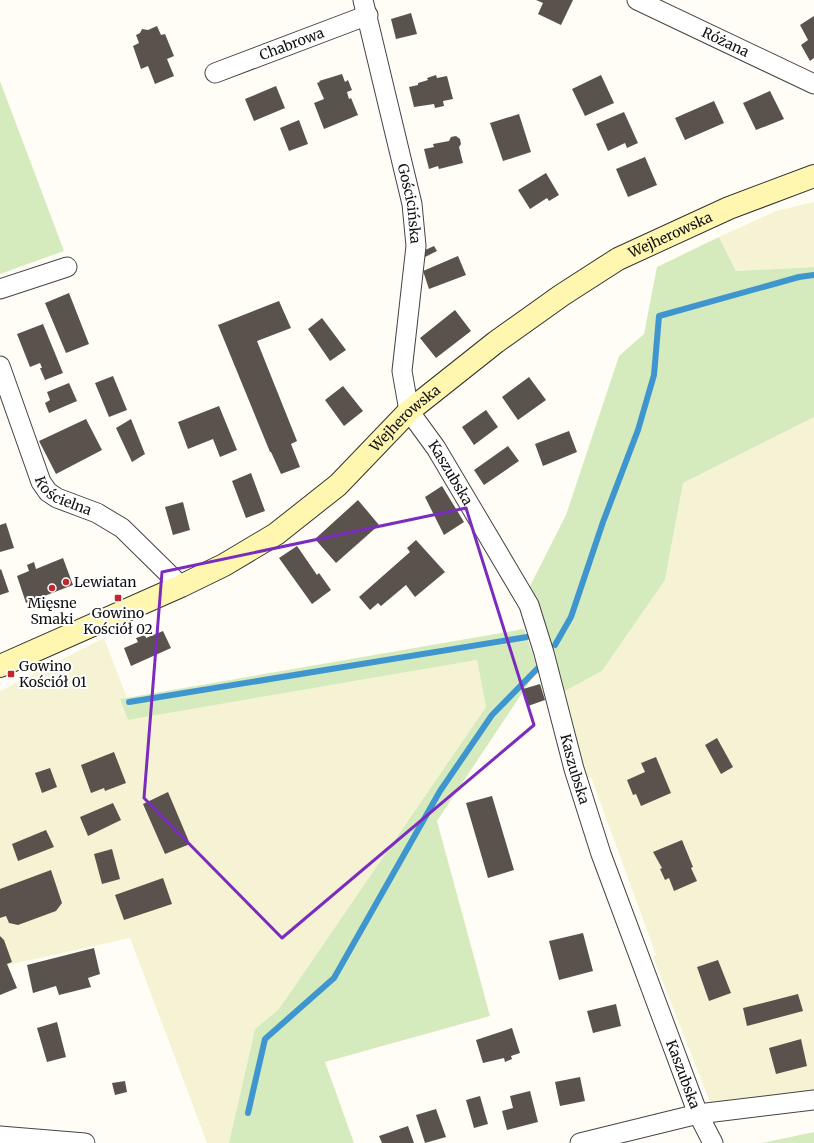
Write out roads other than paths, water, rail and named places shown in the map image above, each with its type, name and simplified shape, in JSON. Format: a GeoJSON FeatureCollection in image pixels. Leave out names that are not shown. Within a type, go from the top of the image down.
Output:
{"type":"FeatureCollection","features":[{"type":"Feature","properties":{"kind":"street","name":"Różana"},"geometry":{"type":"LineString","coordinates":[[637,0],[814,84]]}},
{"type":"Feature","properties":{"kind":"street","name":"Chabrowa"},"geometry":{"type":"LineString","coordinates":[[215,73],[366,7]]}},
{"type":"Feature","properties":{"kind":"street","name":"Gościcińska"},"geometry":{"type":"LineString","coordinates":[[366,7],[412,204],[416,246],[402,371],[409,411]]}},
{"type":"Feature","properties":{"kind":"street","name":"Wejherowska"},"geometry":{"type":"LineString","coordinates":[[0,666],[182,586],[224,565],[276,534],[338,485],[409,411],[496,342],[562,295],[618,259],[729,208],[814,176]]}},
{"type":"Feature","properties":{"kind":"street"},"geometry":{"type":"LineString","coordinates":[[0,289],[67,266]]}},
{"type":"Feature","properties":{"kind":"street","name":"Kościelna"},"geometry":{"type":"LineString","coordinates":[[0,366],[4,388],[41,482],[48,492],[57,498],[97,513],[122,528],[182,586]]}},
{"type":"Feature","properties":{"kind":"street","name":"Kaszubska"},"geometry":{"type":"LineString","coordinates":[[409,411],[436,448],[529,605],[544,653],[574,769],[601,854],[698,1114],[714,1143]]}},
{"type":"Feature","properties":{"kind":"street"},"geometry":{"type":"LineString","coordinates":[[580,1143],[698,1114],[814,1100]]}},
{"type":"Feature","properties":{"kind":"street"},"geometry":{"type":"LineString","coordinates":[[0,1136],[85,1143]]}},
{"type":"Feature","properties":{"kind":"waterway"},"geometry":{"type":"LineString","coordinates":[[555,645],[571,617],[603,522],[638,430],[654,375],[659,316],[799,277],[814,275]]}},
{"type":"Feature","properties":{"kind":"waterway"},"geometry":{"type":"LineString","coordinates":[[129,702],[527,637]]}},
{"type":"Feature","properties":{"kind":"waterway"},"geometry":{"type":"LineString","coordinates":[[248,1113],[265,1039],[334,978],[440,791],[492,715],[538,668]]}},
{"type":"Feature","properties":{"kind":"place","name":"Lewiatan"},"geometry":{"type":"Point","coordinates":[66,582]}},
{"type":"Feature","properties":{"kind":"place","name":"Mięsne Smaki"},"geometry":{"type":"Point","coordinates":[52,588]}},
{"type":"Feature","properties":{"kind":"place","name":"Gowino Kościół 02"},"geometry":{"type":"Point","coordinates":[118,598]}},
{"type":"Feature","properties":{"kind":"place","name":"Gowino Kościół 01"},"geometry":{"type":"Point","coordinates":[11,674]}}]}
